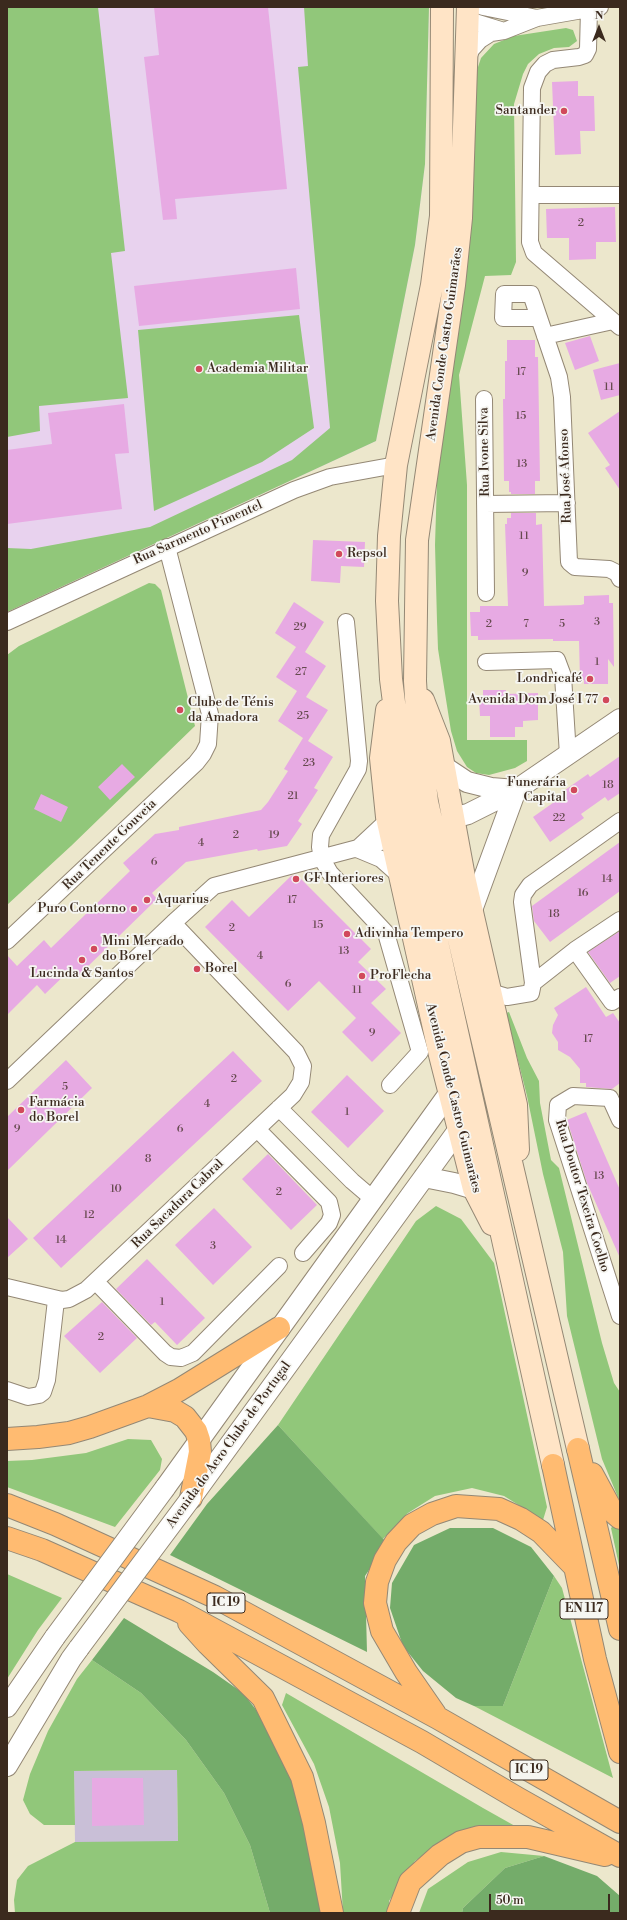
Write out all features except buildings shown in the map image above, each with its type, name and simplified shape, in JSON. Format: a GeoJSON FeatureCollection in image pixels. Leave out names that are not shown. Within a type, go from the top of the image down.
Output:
{"type":"FeatureCollection","features":[{"type":"Feature","properties":{"kind":"highway"},"geometry":{"type":"LineString","coordinates":[[7,1439],[38,1437],[90,1427],[148,1406],[179,1390],[279,1328]]}},
{"type":"Feature","properties":{"kind":"highway"},"geometry":{"type":"LineString","coordinates":[[148,1406],[165,1408],[181,1414],[190,1423],[199,1440],[200,1452],[191,1498]]}},
{"type":"Feature","properties":{"kind":"highway"},"geometry":{"type":"LineString","coordinates":[[578,1449],[612,1511],[620,1518]]}},
{"type":"Feature","properties":{"kind":"highway","name":"EN 117"},"geometry":{"type":"LineString","coordinates":[[578,1449],[620,1629]]}},
{"type":"Feature","properties":{"kind":"highway","name":"EN 117"},"geometry":{"type":"LineString","coordinates":[[553,1465],[595,1659],[620,1752]]}},
{"type":"Feature","properties":{"kind":"highway","name":"IC 19"},"geometry":{"type":"LineString","coordinates":[[7,1505],[54,1524],[215,1597],[438,1718],[620,1822]]}},
{"type":"Feature","properties":{"kind":"highway"},"geometry":{"type":"LineString","coordinates":[[438,1718],[406,1672],[382,1631],[374,1604],[378,1582],[385,1560],[396,1542],[412,1525],[432,1514],[456,1506],[499,1509],[521,1519],[541,1532],[574,1566]]}},
{"type":"Feature","properties":{"kind":"highway","name":"IC 19"},"geometry":{"type":"LineString","coordinates":[[7,1538],[42,1550],[179,1611],[422,1742],[620,1857]]}},
{"type":"Feature","properties":{"kind":"highway"},"geometry":{"type":"LineString","coordinates":[[179,1611],[208,1644],[263,1698],[302,1777],[314,1823],[332,1913]]}},
{"type":"Feature","properties":{"kind":"highway"},"geometry":{"type":"LineString","coordinates":[[398,1913],[410,1882],[440,1855],[461,1842],[479,1837],[528,1837],[620,1857]]}},
{"type":"Feature","properties":{"kind":"main road","name":"Avenida Conde Castro Guimarães"},"geometry":{"type":"LineString","coordinates":[[442,7],[441,216],[432,285],[396,465],[389,536],[387,601],[391,679],[408,811],[423,829],[493,1085],[578,1449]]}},
{"type":"Feature","properties":{"kind":"main road"},"geometry":{"type":"LineString","coordinates":[[449,7],[457,17],[473,11]]}},
{"type":"Feature","properties":{"kind":"main road","name":"Avenida Conde Castro Guimarães"},"geometry":{"type":"LineString","coordinates":[[473,11],[466,62],[459,240],[453,293],[417,540],[414,681],[427,802],[423,829],[467,1078],[553,1465]]}},
{"type":"Feature","properties":{"kind":"main road","name":"Avenida Conde Castro Guimarães"},"geometry":{"type":"LineString","coordinates":[[391,679],[381,758],[390,830],[399,875],[447,1082],[474,1190],[506,1251]]}},
{"type":"Feature","properties":{"kind":"main road","name":"Avenida Conde Castro Guimarães"},"geometry":{"type":"LineString","coordinates":[[414,681],[439,741],[472,910],[516,1106],[520,1200]]}},
{"type":"Feature","properties":{"kind":"main road"},"geometry":{"type":"LineString","coordinates":[[390,830],[423,829],[453,818]]}},
{"type":"Feature","properties":{"kind":"main road"},"geometry":{"type":"LineString","coordinates":[[459,1129],[508,1068]]}},
{"type":"Feature","properties":{"kind":"main road"},"geometry":{"type":"LineString","coordinates":[[447,1082],[467,1078],[493,1085]]}},
{"type":"Feature","properties":{"kind":"street"},"geometry":{"type":"LineString","coordinates":[[466,62],[471,50],[480,40],[491,33],[504,31],[537,18],[594,8],[588,49],[585,55],[553,60],[545,64],[534,78],[532,88],[530,242],[534,253],[617,324]]}},
{"type":"Feature","properties":{"kind":"street"},"geometry":{"type":"LineString","coordinates":[[473,11],[537,18]]}},
{"type":"Feature","properties":{"kind":"street"},"geometry":{"type":"LineString","coordinates":[[473,11],[504,31]]}},
{"type":"Feature","properties":{"kind":"street"},"geometry":{"type":"LineString","coordinates":[[531,195],[620,195]]}},
{"type":"Feature","properties":{"kind":"street","name":"Rua José Afonso"},"geometry":{"type":"LineString","coordinates":[[538,318],[558,377],[562,397],[569,562],[576,566],[609,570],[617,573],[620,578]]}},
{"type":"Feature","properties":{"kind":"street"},"geometry":{"type":"LineString","coordinates":[[545,336],[617,324]]}},
{"type":"Feature","properties":{"kind":"street","name":"Rua Ivone Silva"},"geometry":{"type":"LineString","coordinates":[[484,399],[486,593]]}},
{"type":"Feature","properties":{"kind":"street","name":"Rua Sarmento Pimentel"},"geometry":{"type":"LineString","coordinates":[[7,622],[167,547],[304,486],[330,477],[396,465]]}},
{"type":"Feature","properties":{"kind":"street","name":"Rua Ivone Silva"},"geometry":{"type":"LineString","coordinates":[[485,504],[567,503]]}},
{"type":"Feature","properties":{"kind":"street","name":"Rua Tenente Gouveia"},"geometry":{"type":"LineString","coordinates":[[7,941],[196,763],[208,744],[210,714],[167,547]]}},
{"type":"Feature","properties":{"kind":"street","name":"Avenida Conde Castro Guimarães"},"geometry":{"type":"LineString","coordinates":[[346,622],[359,761],[358,769],[321,835],[320,847],[322,859],[330,873],[386,933],[420,1052],[390,1085]]}},
{"type":"Feature","properties":{"kind":"street"},"geometry":{"type":"LineString","coordinates":[[486,662],[557,660],[563,676],[568,755]]}},
{"type":"Feature","properties":{"kind":"street"},"geometry":{"type":"LineString","coordinates":[[453,818],[468,814],[516,790],[620,719]]}},
{"type":"Feature","properties":{"kind":"street"},"geometry":{"type":"LineString","coordinates":[[443,766],[467,782],[491,788],[516,790]]}},
{"type":"Feature","properties":{"kind":"street"},"geometry":{"type":"LineString","coordinates":[[472,910],[516,790]]}},
{"type":"Feature","properties":{"kind":"street"},"geometry":{"type":"LineString","coordinates":[[490,992],[507,997],[531,992],[533,983],[522,910],[523,895],[530,885],[620,821]]}},
{"type":"Feature","properties":{"kind":"street"},"geometry":{"type":"LineString","coordinates":[[7,1081],[207,891],[221,883],[322,859],[357,849],[390,830]]}},
{"type":"Feature","properties":{"kind":"street"},"geometry":{"type":"LineString","coordinates":[[357,849],[381,859],[399,875]]}},
{"type":"Feature","properties":{"kind":"street"},"geometry":{"type":"LineString","coordinates":[[533,983],[575,950],[620,920]]}},
{"type":"Feature","properties":{"kind":"street","name":"Rua Sacadura Cabral"},"geometry":{"type":"LineString","coordinates":[[56,1300],[69,1299],[76,1296],[96,1282],[293,1095],[301,1082],[304,1072],[301,1060],[296,1052],[172,923]]}},
{"type":"Feature","properties":{"kind":"street"},"geometry":{"type":"LineString","coordinates":[[575,950],[612,1002],[620,997]]}},
{"type":"Feature","properties":{"kind":"street","name":"Avenida do Aero Clube de Portugal"},"geometry":{"type":"LineString","coordinates":[[7,1707],[54,1637],[199,1440],[373,1199],[447,1082]]}},
{"type":"Feature","properties":{"kind":"street","name":"Rua Doutor Texeira Coelho"},"geometry":{"type":"LineString","coordinates":[[620,1120],[615,1096],[573,1096],[558,1105],[557,1120],[620,1316]]}},
{"type":"Feature","properties":{"kind":"street"},"geometry":{"type":"LineString","coordinates":[[279,1108],[352,1181],[396,1216]]}},
{"type":"Feature","properties":{"kind":"street"},"geometry":{"type":"LineString","coordinates":[[256,1129],[330,1202],[332,1215],[329,1223],[304,1253]]}},
{"type":"Feature","properties":{"kind":"street","name":"Avenida do Aero Clube de Portugal"},"geometry":{"type":"LineString","coordinates":[[7,1766],[67,1666],[459,1129]]}},
{"type":"Feature","properties":{"kind":"street"},"geometry":{"type":"LineString","coordinates":[[424,1177],[465,1186],[474,1190]]}},
{"type":"Feature","properties":{"kind":"street"},"geometry":{"type":"LineString","coordinates":[[96,1282],[165,1353],[171,1357],[181,1358],[193,1353],[279,1266]]}},
{"type":"Feature","properties":{"kind":"street"},"geometry":{"type":"LineString","coordinates":[[7,1287],[56,1300],[47,1380],[43,1392],[39,1395],[28,1397],[7,1390]]}},
{"type":"Feature","properties":{"kind":"shaded area","name":"Academia Militar"},"geometry":{"type":"Polygon","coordinates":[[[7,7],[429,7],[425,164],[415,245],[376,441],[7,612],[7,7]]]}},
{"type":"Feature","properties":{"kind":"shaded area"},"geometry":{"type":"Polygon","coordinates":[[[177,1770],[178,1842],[75,1842],[74,1771],[177,1770]]]}},
{"type":"Feature","properties":{"kind":"green space"},"geometry":{"type":"Polygon","coordinates":[[[7,7],[98,7],[125,251],[111,253],[128,398],[39,406],[40,431],[7,437],[7,7]]]}},
{"type":"Feature","properties":{"kind":"green space"},"geometry":{"type":"Polygon","coordinates":[[[304,7],[429,7],[425,164],[415,245],[376,441],[7,612],[7,548],[31,549],[150,527],[292,460],[330,428],[298,67],[308,66],[304,7]]]}},
{"type":"Feature","properties":{"kind":"green space"},"geometry":{"type":"Polygon","coordinates":[[[566,28],[573,30],[577,41],[569,47],[554,48],[539,54],[528,64],[523,74],[514,104],[516,262],[511,275],[485,276],[459,375],[467,485],[467,740],[527,740],[527,761],[515,768],[489,775],[476,773],[467,767],[457,751],[451,731],[438,649],[435,545],[437,481],[458,335],[471,179],[476,73],[481,58],[494,44],[514,36],[566,28]]]}},
{"type":"Feature","properties":{"kind":"green space"},"geometry":{"type":"Polygon","coordinates":[[[299,315],[314,428],[262,462],[154,511],[138,330],[299,315]]]}},
{"type":"Feature","properties":{"kind":"green space"},"geometry":{"type":"Polygon","coordinates":[[[149,583],[155,584],[161,590],[195,726],[71,846],[7,905],[7,655],[19,646],[149,583]]]}},
{"type":"Feature","properties":{"kind":"green space"},"geometry":{"type":"Polygon","coordinates":[[[509,1012],[527,1058],[539,1081],[540,1103],[551,1160],[559,1168],[602,1343],[614,1383],[620,1392],[620,1502],[602,1459],[567,1316],[563,1252],[543,1174],[527,1096],[506,1013],[509,1012]]]}},
{"type":"Feature","properties":{"kind":"green space"},"geometry":{"type":"Polygon","coordinates":[[[436,1206],[461,1219],[494,1263],[547,1507],[543,1520],[504,1496],[472,1488],[435,1496],[408,1513],[383,1539],[278,1425],[416,1221],[436,1206]]]}},
{"type":"Feature","properties":{"kind":"green space"},"geometry":{"type":"Polygon","coordinates":[[[278,1425],[387,1543],[365,1576],[367,1652],[170,1555],[207,1504],[278,1425]]]}},
{"type":"Feature","properties":{"kind":"green space"},"geometry":{"type":"Polygon","coordinates":[[[128,1439],[151,1440],[162,1459],[160,1470],[115,1527],[7,1487],[7,1461],[32,1460],[86,1453],[128,1439]]]}},
{"type":"Feature","properties":{"kind":"green space"},"geometry":{"type":"Polygon","coordinates":[[[614,1525],[620,1530],[620,1570],[611,1528],[614,1525]]]}},
{"type":"Feature","properties":{"kind":"green space"},"geometry":{"type":"Polygon","coordinates":[[[450,1528],[493,1528],[531,1547],[554,1576],[503,1706],[474,1706],[456,1698],[423,1671],[403,1646],[390,1608],[392,1583],[414,1545],[450,1528]]]}},
{"type":"Feature","properties":{"kind":"green space"},"geometry":{"type":"Polygon","coordinates":[[[7,1574],[62,1598],[38,1630],[7,1679],[7,1574]]]}},
{"type":"Feature","properties":{"kind":"green space"},"geometry":{"type":"Polygon","coordinates":[[[554,1576],[562,1588],[613,1778],[474,1706],[503,1706],[554,1576]]]}},
{"type":"Feature","properties":{"kind":"green space"},"geometry":{"type":"Polygon","coordinates":[[[124,1618],[213,1672],[243,1693],[264,1720],[287,1768],[300,1805],[321,1913],[270,1913],[250,1845],[224,1793],[186,1740],[141,1693],[92,1660],[124,1618]]]}},
{"type":"Feature","properties":{"kind":"green space"},"geometry":{"type":"Polygon","coordinates":[[[92,1660],[141,1693],[186,1740],[224,1793],[250,1845],[270,1913],[15,1913],[14,1900],[17,1880],[28,1866],[75,1842],[178,1841],[177,1770],[74,1771],[75,1825],[44,1825],[30,1814],[23,1800],[30,1774],[48,1731],[77,1679],[92,1660]]]}},
{"type":"Feature","properties":{"kind":"green space"},"geometry":{"type":"Polygon","coordinates":[[[286,1693],[515,1826],[455,1833],[415,1861],[389,1901],[389,1913],[343,1913],[340,1863],[329,1807],[314,1764],[282,1705],[286,1693]]]}},
{"type":"Feature","properties":{"kind":"green space"},"geometry":{"type":"Polygon","coordinates":[[[501,1852],[544,1856],[505,1868],[463,1908],[462,1913],[419,1913],[428,1889],[468,1862],[501,1852]]]}},
{"type":"Feature","properties":{"kind":"green space"},"geometry":{"type":"Polygon","coordinates":[[[544,1856],[597,1876],[620,1896],[620,1913],[462,1913],[463,1908],[505,1868],[544,1856]]]}},
{"type":"Feature","properties":{"kind":"place","name":"Santander"},"geometry":{"type":"Point","coordinates":[564,111]}},
{"type":"Feature","properties":{"kind":"place","name":"Academia Militar"},"geometry":{"type":"Point","coordinates":[199,369]}},
{"type":"Feature","properties":{"kind":"place","name":"Repsol"},"geometry":{"type":"Point","coordinates":[339,554]}},
{"type":"Feature","properties":{"kind":"place","name":"Londricafé"},"geometry":{"type":"Point","coordinates":[590,679]}},
{"type":"Feature","properties":{"kind":"place","name":"Avenida Dom José I 77"},"geometry":{"type":"Point","coordinates":[606,700]}},
{"type":"Feature","properties":{"kind":"place","name":"Clube de Ténis da Amadora"},"geometry":{"type":"Point","coordinates":[180,710]}},
{"type":"Feature","properties":{"kind":"place","name":"Funerária Capital"},"geometry":{"type":"Point","coordinates":[574,790]}},
{"type":"Feature","properties":{"kind":"place","name":"GF Interiores"},"geometry":{"type":"Point","coordinates":[296,879]}},
{"type":"Feature","properties":{"kind":"place","name":"Aquarius"},"geometry":{"type":"Point","coordinates":[147,900]}},
{"type":"Feature","properties":{"kind":"place","name":"Puro Contorno"},"geometry":{"type":"Point","coordinates":[134,909]}},
{"type":"Feature","properties":{"kind":"place","name":"Adivinha Tempero"},"geometry":{"type":"Point","coordinates":[347,934]}},
{"type":"Feature","properties":{"kind":"place","name":"Mini Mercado do Borel"},"geometry":{"type":"Point","coordinates":[94,949]}},
{"type":"Feature","properties":{"kind":"place","name":"Lucinda & Santos"},"geometry":{"type":"Point","coordinates":[82,960]}},
{"type":"Feature","properties":{"kind":"place","name":"Borel"},"geometry":{"type":"Point","coordinates":[197,969]}},
{"type":"Feature","properties":{"kind":"place","name":"ProFlecha"},"geometry":{"type":"Point","coordinates":[362,976]}},
{"type":"Feature","properties":{"kind":"place","name":"Farmácia do Borel"},"geometry":{"type":"Point","coordinates":[21,1110]}}]}
